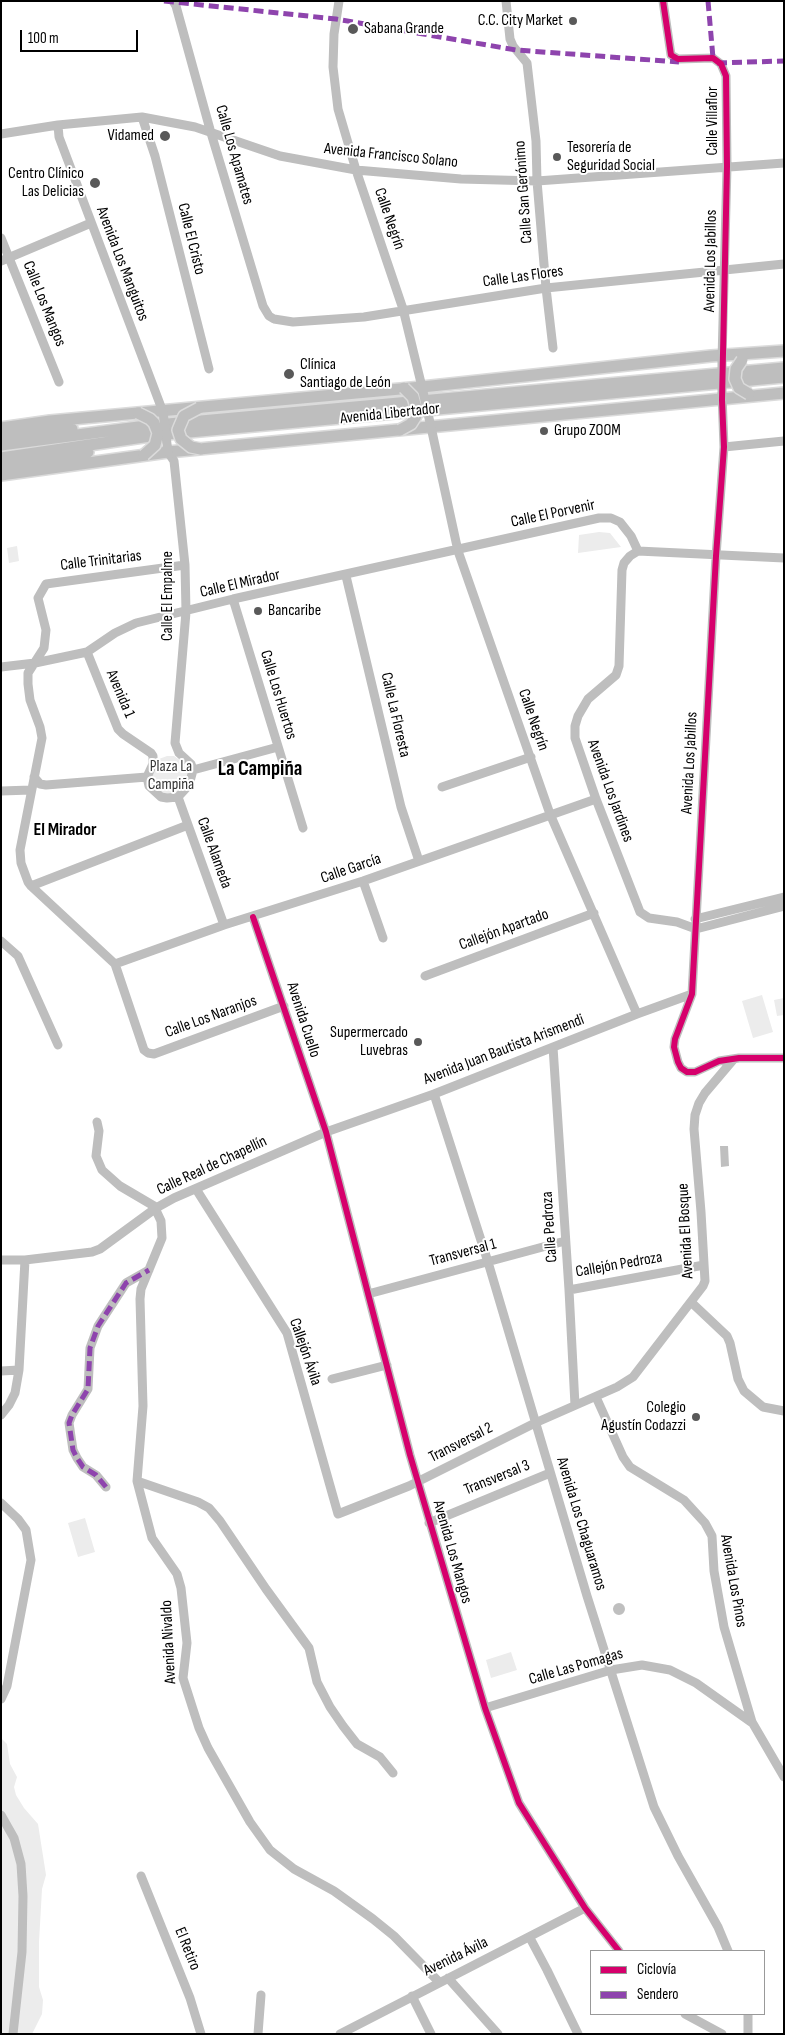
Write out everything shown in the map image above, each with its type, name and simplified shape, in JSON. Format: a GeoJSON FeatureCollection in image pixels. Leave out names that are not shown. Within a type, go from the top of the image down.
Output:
{"type":"FeatureCollection","features":[{"type":"Feature","properties":{"kind":"main road","name":"Avenida Libertador"},"geometry":{"type":"LineString","coordinates":[[1,428],[50,421],[747,357],[784,351]]}},
{"type":"Feature","properties":{"kind":"main road"},"geometry":{"type":"LineString","coordinates":[[747,357],[736,369],[735,379],[738,388],[753,395]]}},
{"type":"Feature","properties":{"kind":"main road","name":"Avenida Libertador"},"geometry":{"type":"LineString","coordinates":[[1,445],[146,426],[784,368]]}},
{"type":"Feature","properties":{"kind":"main road","name":"Avenida Libertador"},"geometry":{"type":"LineString","coordinates":[[1,458],[134,438],[784,378]]}},
{"type":"Feature","properties":{"kind":"main road"},"geometry":{"type":"LineString","coordinates":[[400,430],[411,424],[417,411],[413,397],[404,388]]}},
{"type":"Feature","properties":{"kind":"main road","name":"Avenida Libertador"},"geometry":{"type":"LineString","coordinates":[[1,475],[168,452],[722,397],[784,393]]}},
{"type":"Feature","properties":{"kind":"main road"},"geometry":{"type":"LineString","coordinates":[[199,408],[184,416],[178,430],[181,440],[191,447],[200,449]]}},
{"type":"Feature","properties":{"kind":"main road"},"geometry":{"type":"LineString","coordinates":[[138,414],[150,419],[158,433],[155,445],[144,455]]}},
{"type":"Feature","properties":{"kind":"main road"},"geometry":{"type":"LineString","coordinates":[[1,436],[119,424],[146,426]]}},
{"type":"Feature","properties":{"kind":"main road"},"geometry":{"type":"LineString","coordinates":[[1,467],[99,450],[134,438]]}},
{"type":"Feature","properties":{"kind":"street","name":"Calle Los Apamates"},"geometry":{"type":"LineString","coordinates":[[173,1],[263,306],[269,316]]}},
{"type":"Feature","properties":{"kind":"street","name":"Calle Negrín"},"geometry":{"type":"LineString","coordinates":[[339,1],[334,34],[333,67],[338,109],[356,170],[403,309],[432,427],[458,551],[550,814],[637,1014]]}},
{"type":"Feature","properties":{"kind":"street","name":"Calle San Gerónimo"},"geometry":{"type":"LineString","coordinates":[[506,1],[510,39],[513,46],[528,63],[536,141],[537,181],[546,288],[553,348]]}},
{"type":"Feature","properties":{"kind":"street","name":"Calle Villaflor"},"geometry":{"type":"LineString","coordinates":[[664,1],[671,55],[678,59],[713,58],[724,68],[726,76],[727,166]]}},
{"type":"Feature","properties":{"kind":"street","name":"Avenida Francisco Solano"},"geometry":{"type":"LineString","coordinates":[[1,134],[58,125],[142,117],[183,124],[280,156],[356,170],[461,179],[537,181],[784,163]]}},
{"type":"Feature","properties":{"kind":"street","name":"Calle El Cristo"},"geometry":{"type":"LineString","coordinates":[[142,117],[155,156],[208,368]]}},
{"type":"Feature","properties":{"kind":"street","name":"Avenida Los Manguitos"},"geometry":{"type":"LineString","coordinates":[[58,125],[59,137],[163,412],[168,452]]}},
{"type":"Feature","properties":{"kind":"street","name":"Avenida Los Jabillos"},"geometry":{"type":"LineString","coordinates":[[727,166],[722,358],[724,447],[716,556],[696,929],[692,994],[675,1038],[676,1056],[681,1068],[686,1072],[695,1072],[719,1061],[733,1060]]}},
{"type":"Feature","properties":{"kind":"street"},"geometry":{"type":"LineString","coordinates":[[5,259],[91,223]]}},
{"type":"Feature","properties":{"kind":"street","name":"Calle Los Mangos"},"geometry":{"type":"LineString","coordinates":[[1,238],[5,259],[59,382]]}},
{"type":"Feature","properties":{"kind":"street","name":"Calle Las Flores"},"geometry":{"type":"LineString","coordinates":[[269,316],[281,322],[364,316],[546,288],[784,264]]}},
{"type":"Feature","properties":{"kind":"street"},"geometry":{"type":"LineString","coordinates":[[724,447],[784,441]]}},
{"type":"Feature","properties":{"kind":"street","name":"Calle El Empalme"},"geometry":{"type":"LineString","coordinates":[[168,452],[174,461],[185,565],[186,612],[175,742],[179,753],[191,764],[192,770]]}},
{"type":"Feature","properties":{"kind":"street","name":"Calle El Porvenir"},"geometry":{"type":"LineString","coordinates":[[458,551],[606,518],[620,522],[626,528],[638,551]]}},
{"type":"Feature","properties":{"kind":"street","name":"Calle El Mirador"},"geometry":{"type":"LineString","coordinates":[[1,667],[35,663],[87,652],[115,633],[136,623],[233,599],[458,551]]}},
{"type":"Feature","properties":{"kind":"street"},"geometry":{"type":"LineString","coordinates":[[638,551],[784,558]]}},
{"type":"Feature","properties":{"kind":"street","name":"Avenida Los Jardines"},"geometry":{"type":"LineString","coordinates":[[638,551],[624,563],[622,570],[619,666],[616,675],[588,699],[574,726],[575,738],[596,799],[640,912],[649,918],[677,922],[696,929]]}},
{"type":"Feature","properties":{"kind":"street","name":"Calle Trinitarias"},"geometry":{"type":"LineString","coordinates":[[35,663],[44,648],[46,630],[38,598],[46,584],[185,565]]}},
{"type":"Feature","properties":{"kind":"street","name":"Calle La Floresta"},"geometry":{"type":"LineString","coordinates":[[346,576],[402,807],[419,861]]}},
{"type":"Feature","properties":{"kind":"street","name":"Calle Los Huertos"},"geometry":{"type":"LineString","coordinates":[[233,599],[303,828]]}},
{"type":"Feature","properties":{"kind":"street","name":"Avenida 1"},"geometry":{"type":"LineString","coordinates":[[87,652],[118,729],[153,756],[153,764],[147,777]]}},
{"type":"Feature","properties":{"kind":"street"},"geometry":{"type":"LineString","coordinates":[[35,663],[28,673],[28,684],[30,700],[42,738],[20,850],[23,868],[32,886],[115,964]]}},
{"type":"Feature","properties":{"kind":"street"},"geometry":{"type":"LineString","coordinates":[[34,777],[40,784],[46,785],[147,777],[149,786],[161,797],[178,797],[189,785],[192,770],[278,747]]}},
{"type":"Feature","properties":{"kind":"street"},"geometry":{"type":"LineString","coordinates":[[442,787],[531,757]]}},
{"type":"Feature","properties":{"kind":"street"},"geometry":{"type":"LineString","coordinates":[[1,791],[31,790]]}},
{"type":"Feature","properties":{"kind":"street","name":"Calle Alameda"},"geometry":{"type":"LineString","coordinates":[[178,797],[224,925]]}},
{"type":"Feature","properties":{"kind":"street","name":"Calle García"},"geometry":{"type":"LineString","coordinates":[[115,964],[224,925],[363,881],[596,799]]}},
{"type":"Feature","properties":{"kind":"street"},"geometry":{"type":"LineString","coordinates":[[32,886],[188,824]]}},
{"type":"Feature","properties":{"kind":"street"},"geometry":{"type":"LineString","coordinates":[[363,881],[383,938]]}},
{"type":"Feature","properties":{"kind":"street"},"geometry":{"type":"LineString","coordinates":[[695,920],[784,897]]}},
{"type":"Feature","properties":{"kind":"street"},"geometry":{"type":"LineString","coordinates":[[696,929],[784,906]]}},
{"type":"Feature","properties":{"kind":"street","name":"Callejón Apartado"},"geometry":{"type":"LineString","coordinates":[[425,976],[594,914]]}},
{"type":"Feature","properties":{"kind":"street","name":"Avenida Cuello"},"geometry":{"type":"LineString","coordinates":[[253,917],[326,1132]]}},
{"type":"Feature","properties":{"kind":"street"},"geometry":{"type":"LineString","coordinates":[[1,941],[18,956],[58,1045]]}},
{"type":"Feature","properties":{"kind":"street","name":"Calle Los Naranjos"},"geometry":{"type":"LineString","coordinates":[[115,964],[144,1050],[148,1053],[154,1054],[284,1006]]}},
{"type":"Feature","properties":{"kind":"street","name":"Avenida Juan Bautista Arismendi"},"geometry":{"type":"LineString","coordinates":[[326,1132],[434,1094],[692,994]]}},
{"type":"Feature","properties":{"kind":"street","name":"Calle Pedroza"},"geometry":{"type":"LineString","coordinates":[[553,1047],[569,1290],[574,1406]]}},
{"type":"Feature","properties":{"kind":"street"},"geometry":{"type":"LineString","coordinates":[[733,1060],[746,1057],[784,1058]]}},
{"type":"Feature","properties":{"kind":"street","name":"Avenida El Bosque"},"geometry":{"type":"LineString","coordinates":[[596,1396],[626,1383],[634,1377],[692,1303],[705,1281],[694,1129],[695,1115],[705,1093],[733,1060]]}},
{"type":"Feature","properties":{"kind":"street","name":"Avenida Los Chaguaramos"},"geometry":{"type":"LineString","coordinates":[[434,1094],[488,1262],[550,1473],[654,1807],[678,1856],[718,1927],[728,1950]]}},
{"type":"Feature","properties":{"kind":"street"},"geometry":{"type":"LineString","coordinates":[[97,1122],[99,1131],[96,1156],[102,1170],[120,1186],[156,1208]]}},
{"type":"Feature","properties":{"kind":"street","name":"Calle Real de Chapellín"},"geometry":{"type":"LineString","coordinates":[[1,1260],[26,1260],[92,1252],[100,1249],[156,1208],[326,1132]]}},
{"type":"Feature","properties":{"kind":"street","name":"Avenida Los Mangos"},"geometry":{"type":"LineString","coordinates":[[326,1132],[417,1482],[485,1708],[519,1803],[585,1908],[618,1950]]}},
{"type":"Feature","properties":{"kind":"street","name":"Callejón Ávila"},"geometry":{"type":"LineString","coordinates":[[196,1189],[287,1333],[338,1514]]}},
{"type":"Feature","properties":{"kind":"street","name":"Avenida Nivaldo"},"geometry":{"type":"LineString","coordinates":[[156,1208],[161,1221],[162,1238],[140,1299],[143,1406],[137,1481],[152,1538],[177,1574],[181,1588],[187,1643],[183,1678],[188,1695],[208,1748],[261,1839],[281,1860],[334,1891],[373,1919],[394,1936],[439,1982]]}},
{"type":"Feature","properties":{"kind":"street","name":"Transversal 1"},"geometry":{"type":"LineString","coordinates":[[368,1294],[565,1241]]}},
{"type":"Feature","properties":{"kind":"street"},"geometry":{"type":"LineString","coordinates":[[1,1415],[15,1393],[19,1370],[26,1260]]}},
{"type":"Feature","properties":{"kind":"street","name":"Callejón Pedroza"},"geometry":{"type":"LineString","coordinates":[[569,1290],[704,1265]]}},
{"type":"Feature","properties":{"kind":"street"},"geometry":{"type":"LineString","coordinates":[[106,1487],[96,1476],[83,1467],[77,1458],[73,1450],[69,1423],[88,1389],[90,1348],[98,1326],[126,1284],[149,1270]]}},
{"type":"Feature","properties":{"kind":"street"},"geometry":{"type":"LineString","coordinates":[[692,1303],[727,1336],[738,1379],[744,1391],[763,1407],[784,1411]]}},
{"type":"Feature","properties":{"kind":"street"},"geometry":{"type":"LineString","coordinates":[[332,1379],[387,1365]]}},
{"type":"Feature","properties":{"kind":"street"},"geometry":{"type":"LineString","coordinates":[[1,1371],[19,1370]]}},
{"type":"Feature","properties":{"kind":"street","name":"Transversal 2"},"geometry":{"type":"LineString","coordinates":[[338,1514],[417,1482],[535,1423],[596,1396]]}},
{"type":"Feature","properties":{"kind":"street","name":"Avenida Los Pinos"},"geometry":{"type":"LineString","coordinates":[[596,1396],[623,1457],[630,1467],[684,1500],[705,1523],[712,1536],[714,1571],[724,1626],[752,1722],[784,1777]]}},
{"type":"Feature","properties":{"kind":"street","name":"Transversal 3"},"geometry":{"type":"LineString","coordinates":[[429,1523],[550,1473]]}},
{"type":"Feature","properties":{"kind":"street"},"geometry":{"type":"LineString","coordinates":[[137,1481],[198,1502],[209,1508],[309,1648],[318,1682],[346,1731],[357,1744],[380,1758],[393,1773]]}},
{"type":"Feature","properties":{"kind":"street"},"geometry":{"type":"LineString","coordinates":[[1,1504],[18,1519],[26,1530],[31,1560],[6,1686],[1,1699]]}},
{"type":"Feature","properties":{"kind":"street","name":"Calle Las Pomagas"},"geometry":{"type":"LineString","coordinates":[[485,1708],[611,1670],[642,1666],[670,1670],[708,1691],[752,1722]]}},
{"type":"Feature","properties":{"kind":"street"},"geometry":{"type":"LineString","coordinates":[[1,1815],[14,1838],[21,1864],[23,1896],[22,1952],[13,2034]]}},
{"type":"Feature","properties":{"kind":"street","name":"El Retiro"},"geometry":{"type":"LineString","coordinates":[[141,1876],[190,1998],[201,2034]]}},
{"type":"Feature","properties":{"kind":"street","name":"Avenida Ávila"},"geometry":{"type":"LineString","coordinates":[[340,2034],[439,1982],[530,1938],[585,1908]]}},
{"type":"Feature","properties":{"kind":"street"},"geometry":{"type":"LineString","coordinates":[[530,1938],[578,2034]]}},
{"type":"Feature","properties":{"kind":"street"},"geometry":{"type":"LineString","coordinates":[[448,1978],[498,2034]]}},
{"type":"Feature","properties":{"kind":"street"},"geometry":{"type":"LineString","coordinates":[[258,2034],[261,1995]]}},
{"type":"Feature","properties":{"kind":"street"},"geometry":{"type":"LineString","coordinates":[[412,1996],[431,2034]]}},
{"type":"Feature","properties":{"kind":"street"},"geometry":{"type":"LineString","coordinates":[[686,2015],[722,2034]]}},
{"type":"Feature","properties":{"kind":"street"},"geometry":{"type":"LineString","coordinates":[[748,2015],[748,2034]]}},
{"type":"Feature","properties":{"kind":"green space"},"geometry":{"type":"Polygon","coordinates":[[[599,532],[610,533],[621,547],[578,553],[579,535],[599,532]]]}},
{"type":"Feature","properties":{"kind":"green space"},"geometry":{"type":"Polygon","coordinates":[[[17,546],[19,561],[9,563],[7,548],[17,546]]]}},
{"type":"Feature","properties":{"kind":"green space","name":"Plaza La Campiña"},"geometry":{"type":"Polygon","coordinates":[[[174,756],[184,763],[188,775],[188,781],[180,791],[168,794],[162,793],[152,784],[150,778],[157,768],[159,759],[174,756]]]}},
{"type":"Feature","properties":{"kind":"green space"},"geometry":{"type":"Polygon","coordinates":[[[762,995],[773,1032],[753,1038],[742,1001],[762,995]]]}},
{"type":"Feature","properties":{"kind":"green space"},"geometry":{"type":"Polygon","coordinates":[[[784,998],[784,1015],[777,1016],[774,1000],[784,998]]]}},
{"type":"Feature","properties":{"kind":"green space"},"geometry":{"type":"Polygon","coordinates":[[[85,1518],[95,1552],[78,1557],[68,1523],[85,1518]]]}},
{"type":"Feature","properties":{"kind":"green space"},"geometry":{"type":"Polygon","coordinates":[[[511,1652],[517,1670],[491,1678],[486,1660],[511,1652]]]}},
{"type":"Feature","properties":{"kind":"green space"},"geometry":{"type":"Polygon","coordinates":[[[1,1738],[7,1744],[10,1764],[17,1777],[14,1787],[16,1795],[38,1824],[46,1875],[42,1889],[39,1942],[39,1987],[43,2000],[42,2014],[32,2034],[1,2034],[1,1738]]]}},
{"type":"Feature","properties":{"kind":"shaded area"},"geometry":{"type":"Polygon","coordinates":[[[720,1146],[728,1146],[729,1166],[721,1167],[720,1146]]]}},
{"type":"Feature","properties":{"kind":"shaded area"},"geometry":{"type":"Polygon","coordinates":[[[619,1603],[625,1609],[619,1615],[613,1609],[619,1603]]]}},
{"type":"Feature","properties":{"kind":"marked path"},"geometry":{"type":"LineString","coordinates":[[164,1],[336,19],[516,50],[679,62]]}},
{"type":"Feature","properties":{"kind":"marked path"},"geometry":{"type":"LineString","coordinates":[[708,1],[713,58]]}},
{"type":"Feature","properties":{"kind":"marked path"},"geometry":{"type":"LineString","coordinates":[[717,63],[784,61]]}},
{"type":"Feature","properties":{"kind":"marked path"},"geometry":{"type":"LineString","coordinates":[[106,1487],[96,1475],[83,1467],[77,1458],[73,1450],[69,1423],[88,1389],[90,1348],[98,1326],[126,1283],[149,1270]]}},
{"type":"Feature","properties":{"kind":"cycle path"},"geometry":{"type":"LineString","coordinates":[[663,1],[671,55],[678,59],[713,58],[721,64],[726,76],[727,166],[722,400],[724,447],[716,556],[692,994],[675,1039],[674,1047],[681,1068],[687,1072],[695,1072],[719,1061],[739,1058],[784,1058]]}},
{"type":"Feature","properties":{"kind":"cycle path"},"geometry":{"type":"LineString","coordinates":[[253,917],[326,1132],[410,1455],[485,1708],[519,1803],[585,1908],[618,1950]]}},
{"type":"Feature","properties":{"kind":"place","name":"C.C. City Market"},"geometry":{"type":"Point","coordinates":[573,21]}},
{"type":"Feature","properties":{"kind":"place","name":"Sabana Grande"},"geometry":{"type":"Point","coordinates":[353,29]}},
{"type":"Feature","properties":{"kind":"place","name":"Vidamed"},"geometry":{"type":"Point","coordinates":[165,136]}},
{"type":"Feature","properties":{"kind":"place","name":"Tesorería de Seguridad Social"},"geometry":{"type":"Point","coordinates":[557,157]}},
{"type":"Feature","properties":{"kind":"place","name":"Centro Clínico Las Delicias"},"geometry":{"type":"Point","coordinates":[95,183]}},
{"type":"Feature","properties":{"kind":"place","name":"Clínica Santiago de León"},"geometry":{"type":"Point","coordinates":[289,374]}},
{"type":"Feature","properties":{"kind":"place","name":"Grupo ZOOM"},"geometry":{"type":"Point","coordinates":[544,431]}},
{"type":"Feature","properties":{"kind":"place","name":"Bancaribe"},"geometry":{"type":"Point","coordinates":[258,611]}},
{"type":"Feature","properties":{"kind":"place","name":"Supermercado Luvebras"},"geometry":{"type":"Point","coordinates":[418,1042]}},
{"type":"Feature","properties":{"kind":"place","name":"Colegio Agustín Codazzi"},"geometry":{"type":"Point","coordinates":[696,1417]}},
{"type":"Feature","properties":{"kind":"district","name":"La Campiña"},"geometry":{"type":"Point","coordinates":[260,770]}},
{"type":"Feature","properties":{"kind":"district","name":"El Mirador"},"geometry":{"type":"Point","coordinates":[65,830]}}]}
